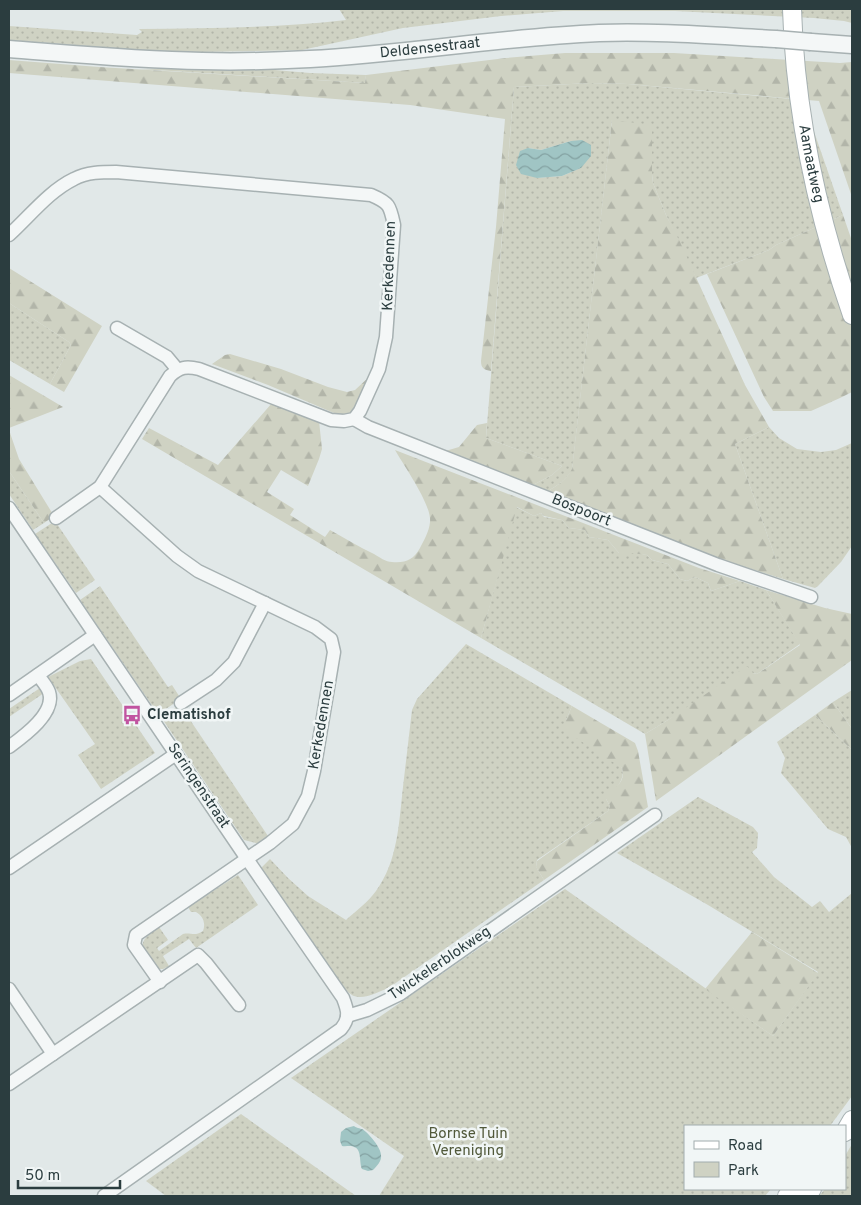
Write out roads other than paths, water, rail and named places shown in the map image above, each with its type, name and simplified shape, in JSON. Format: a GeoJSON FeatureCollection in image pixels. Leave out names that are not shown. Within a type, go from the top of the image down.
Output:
{"type":"FeatureCollection","features":[{"type":"Feature","properties":{"kind":"main road","name":"Aamaatweg"},"geometry":{"type":"LineString","coordinates":[[792,9],[798,92],[808,152],[817,197],[852,315]]}},
{"type":"Feature","properties":{"kind":"street","name":"Deldensestraat"},"geometry":{"type":"LineString","coordinates":[[9,49],[135,59],[240,62],[312,59],[499,41],[598,34],[699,34],[852,45]]}},
{"type":"Feature","properties":{"kind":"street","name":"Kerkedennen"},"geometry":{"type":"LineString","coordinates":[[9,235],[58,189],[75,178],[94,173],[116,172],[371,194],[383,200],[390,208],[394,225],[386,337],[379,369],[360,411],[354,419]]}},
{"type":"Feature","properties":{"kind":"street"},"geometry":{"type":"LineString","coordinates":[[116,328],[167,357],[177,369]]}},
{"type":"Feature","properties":{"kind":"street"},"geometry":{"type":"LineString","coordinates":[[56,518],[100,487],[170,376],[177,369],[188,367],[199,369],[331,420],[344,421],[354,419]]}},
{"type":"Feature","properties":{"kind":"street","name":"Bospoort"},"geometry":{"type":"LineString","coordinates":[[354,419],[385,434],[718,565],[811,597]]}},
{"type":"Feature","properties":{"kind":"street","name":"Kerkedennen"},"geometry":{"type":"LineString","coordinates":[[100,487],[177,556],[198,571],[315,627],[331,639],[334,652],[308,796],[293,824],[270,844],[247,859]]}},
{"type":"Feature","properties":{"kind":"street","name":"Seringenstraat"},"geometry":{"type":"LineString","coordinates":[[9,508],[343,998],[348,1009],[347,1016]]}},
{"type":"Feature","properties":{"kind":"street"},"geometry":{"type":"LineString","coordinates":[[181,703],[216,680],[234,662],[265,603]]}},
{"type":"Feature","properties":{"kind":"street"},"geometry":{"type":"LineString","coordinates":[[9,694],[95,635]]}},
{"type":"Feature","properties":{"kind":"street"},"geometry":{"type":"LineString","coordinates":[[9,747],[40,720],[47,711],[49,692],[38,674]]}},
{"type":"Feature","properties":{"kind":"street"},"geometry":{"type":"LineString","coordinates":[[9,868],[176,754]]}},
{"type":"Feature","properties":{"kind":"street","name":"Twickelerblokweg"},"geometry":{"type":"LineString","coordinates":[[347,1016],[367,1010],[400,994],[655,814]]}},
{"type":"Feature","properties":{"kind":"street"},"geometry":{"type":"LineString","coordinates":[[160,982],[134,945],[136,935],[247,859]]}},
{"type":"Feature","properties":{"kind":"street"},"geometry":{"type":"LineString","coordinates":[[9,1084],[198,955],[206,962],[239,1005]]}},
{"type":"Feature","properties":{"kind":"street"},"geometry":{"type":"LineString","coordinates":[[9,989],[53,1054]]}},
{"type":"Feature","properties":{"kind":"street"},"geometry":{"type":"LineString","coordinates":[[104,1196],[340,1029],[345,1024],[347,1016]]}},
{"type":"Feature","properties":{"kind":"water"},"geometry":{"type":"Polygon","coordinates":[[[582,140],[591,145],[591,156],[581,168],[562,176],[537,178],[521,174],[516,165],[520,151],[528,148],[541,150],[571,141],[582,140]]]}},
{"type":"Feature","properties":{"kind":"water"},"geometry":{"type":"Polygon","coordinates":[[[354,1126],[368,1134],[379,1149],[381,1159],[373,1170],[362,1169],[357,1148],[342,1146],[340,1141],[341,1132],[346,1128],[354,1126]]]}},
{"type":"Feature","properties":{"kind":"place","name":"Clematishof"},"geometry":{"type":"Point","coordinates":[132,715]}},
{"type":"Feature","properties":{"kind":"park label","name":"Bornse Tuin Vereniging"},"geometry":{"type":"Point","coordinates":[468,1142]}}]}
